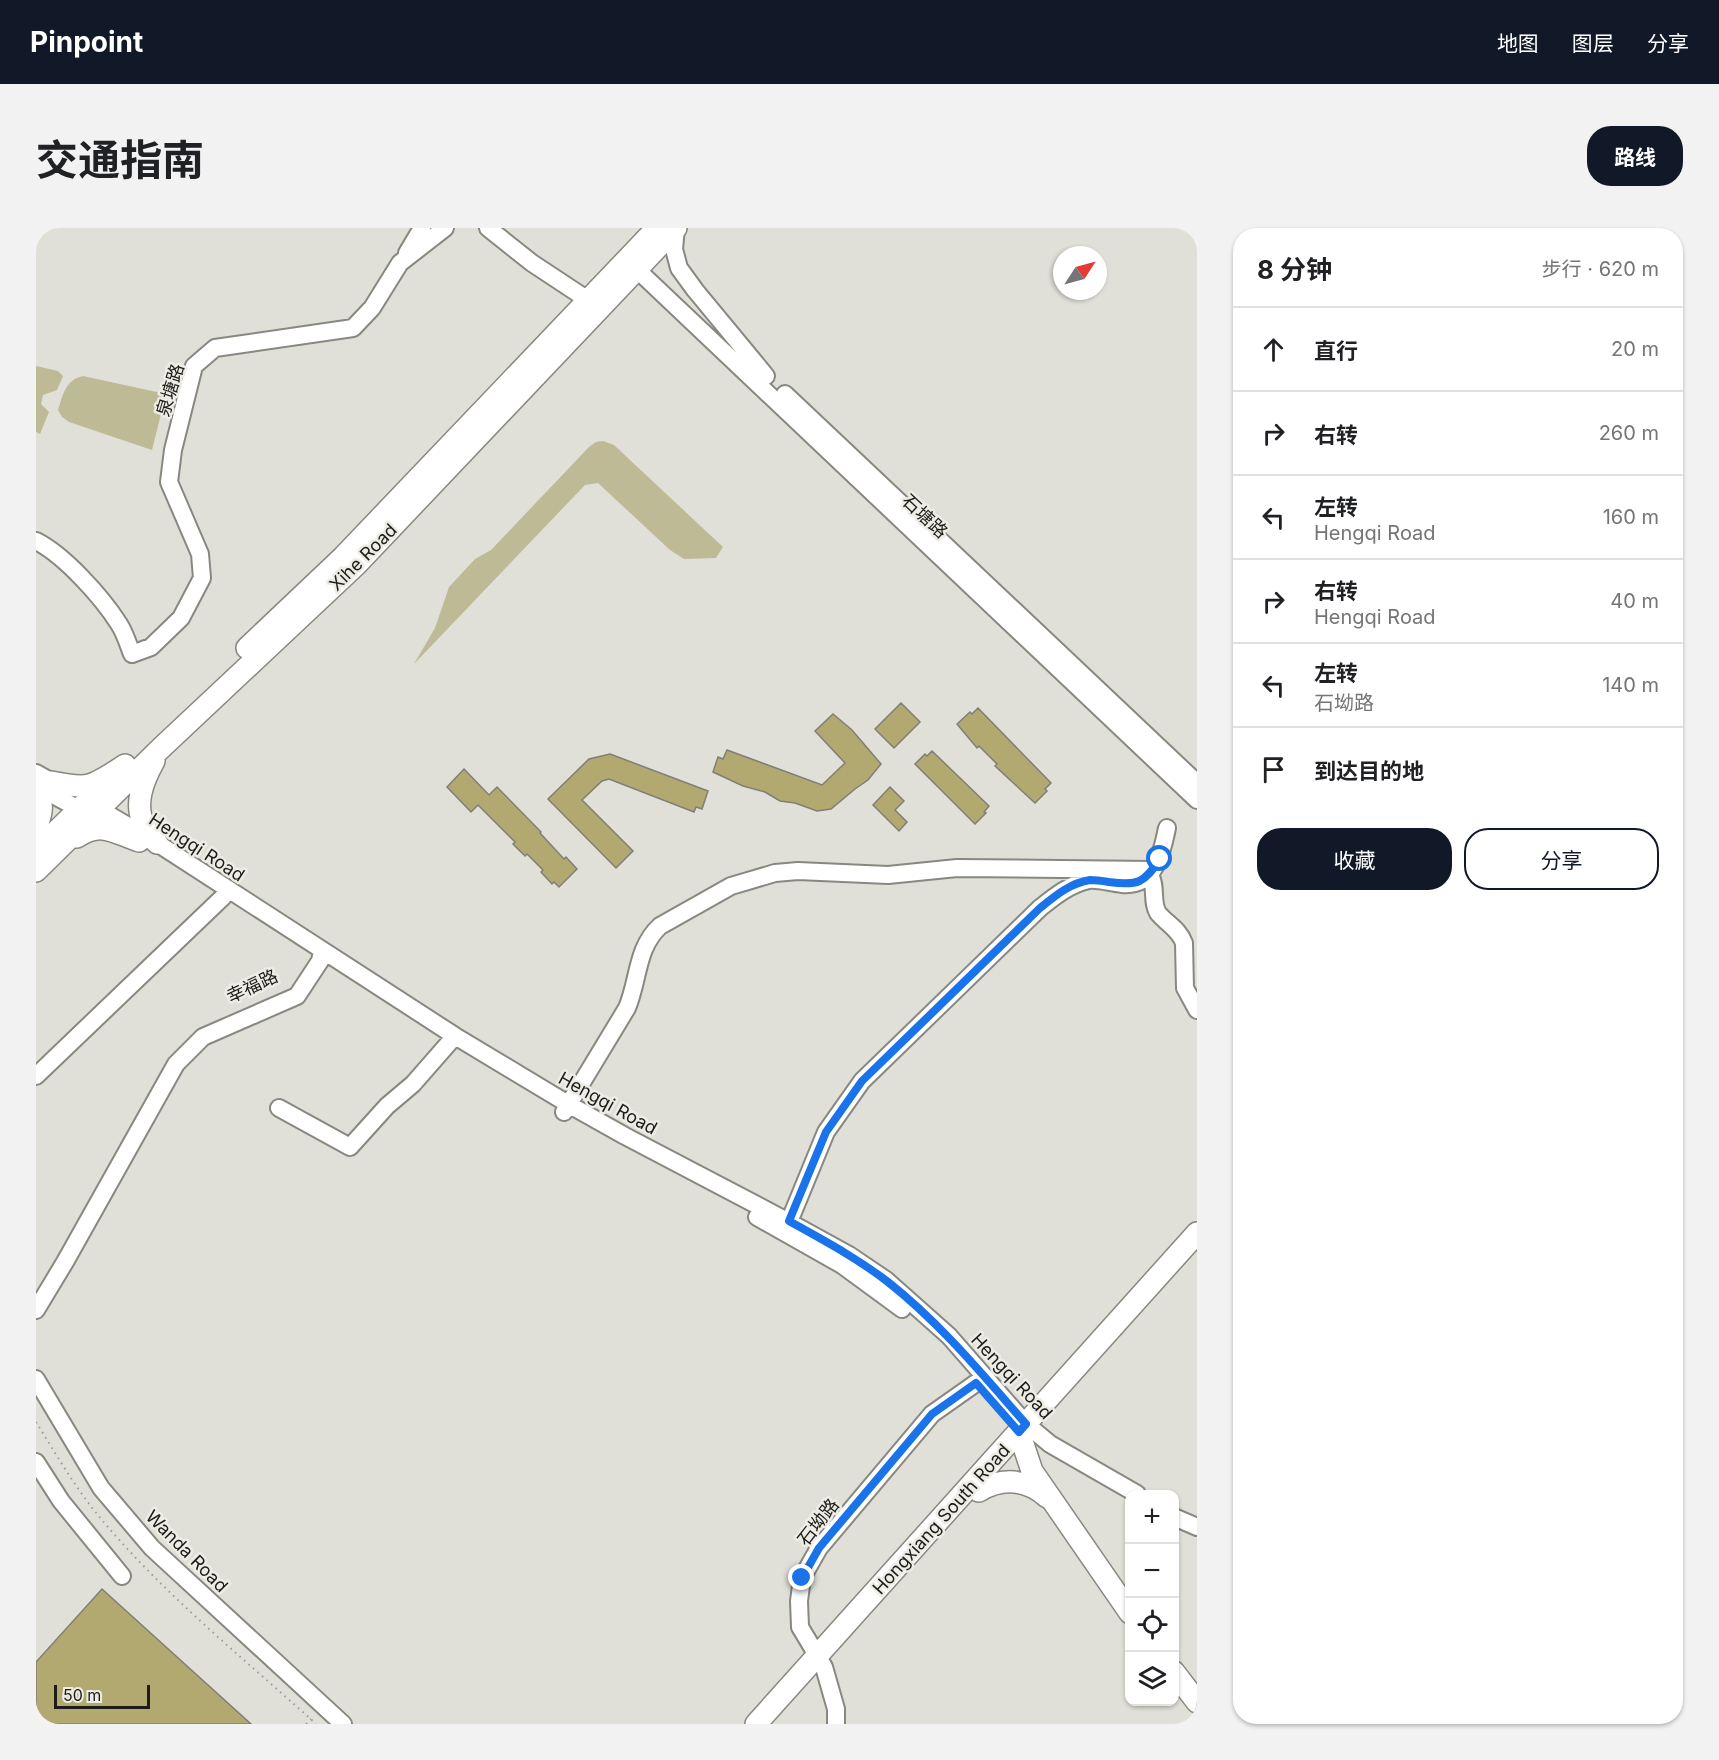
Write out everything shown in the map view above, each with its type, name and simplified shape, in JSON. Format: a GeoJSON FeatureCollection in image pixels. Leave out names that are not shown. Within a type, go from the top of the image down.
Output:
{"type":"FeatureCollection","features":[{"type":"Feature","properties":{"kind":"main road","name":"Xihe Road"},"geometry":{"type":"LineString","coordinates":[[36,851],[160,749],[357,564],[636,260],[657,228]]}},
{"type":"Feature","properties":{"kind":"main road","name":"Xihe Road"},"geometry":{"type":"LineString","coordinates":[[36,872],[61,847],[124,765],[343,557],[588,300],[676,228]]}},
{"type":"Feature","properties":{"kind":"main road"},"geometry":{"type":"LineString","coordinates":[[148,842],[141,813],[140,793],[160,749]]}},
{"type":"Feature","properties":{"kind":"main road"},"geometry":{"type":"LineString","coordinates":[[36,828],[42,805],[39,795],[40,783],[77,787],[94,785],[124,765]]}},
{"type":"Feature","properties":{"kind":"main road"},"geometry":{"type":"LineString","coordinates":[[61,847],[87,830],[99,827],[148,842]]}},
{"type":"Feature","properties":{"kind":"main road","name":"Hongxiang South Road"},"geometry":{"type":"LineString","coordinates":[[756,1724],[821,1662],[980,1491],[1197,1233]]}},
{"type":"Feature","properties":{"kind":"main road","name":"Hongxiang South Road"},"geometry":{"type":"LineString","coordinates":[[773,1724],[821,1662],[1027,1434],[1197,1251]]}},
{"type":"Feature","properties":{"kind":"main road"},"geometry":{"type":"LineString","coordinates":[[1027,1434],[1032,1471],[1125,1606]]}},
{"type":"Feature","properties":{"kind":"main road"},"geometry":{"type":"LineString","coordinates":[[1027,1434],[1040,1466],[1129,1598]]}},
{"type":"Feature","properties":{"kind":"main road"},"geometry":{"type":"LineString","coordinates":[[980,1491],[997,1482],[1016,1482],[1035,1487],[1053,1502]]}},
{"type":"Feature","properties":{"kind":"main road"},"geometry":{"type":"LineString","coordinates":[[1179,1664],[1197,1687]]}},
{"type":"Feature","properties":{"kind":"main road"},"geometry":{"type":"LineString","coordinates":[[1179,1679],[1197,1702]]}},
{"type":"Feature","properties":{"kind":"street"},"geometry":{"type":"LineString","coordinates":[[400,263],[422,228]]}},
{"type":"Feature","properties":{"kind":"street","name":"泉塘路"},"geometry":{"type":"LineString","coordinates":[[36,541],[76,572],[110,610],[132,654],[151,647],[181,618],[202,578],[201,554],[169,482],[173,450],[194,366],[215,348],[352,328],[372,308],[400,263],[446,228]]}},
{"type":"Feature","properties":{"kind":"street"},"geometry":{"type":"LineString","coordinates":[[488,228],[532,262],[588,300]]}},
{"type":"Feature","properties":{"kind":"street"},"geometry":{"type":"LineString","coordinates":[[676,228],[674,249],[679,268],[766,376]]}},
{"type":"Feature","properties":{"kind":"street","name":"石塘路"},"geometry":{"type":"LineString","coordinates":[[636,260],[766,376],[1197,783]]}},
{"type":"Feature","properties":{"kind":"street","name":"石塘路"},"geometry":{"type":"LineString","coordinates":[[636,260],[1197,800]]}},
{"type":"Feature","properties":{"kind":"street","name":"Hengqi Road"},"geometry":{"type":"LineString","coordinates":[[40,783],[148,842],[319,956]]}},
{"type":"Feature","properties":{"kind":"street"},"geometry":{"type":"LineString","coordinates":[[789,1221],[826,1132],[862,1081],[1040,908],[1061,891],[1074,884],[1091,880],[1136,883],[1151,872],[1160,859],[1167,828]]}},
{"type":"Feature","properties":{"kind":"street","name":"Hengqi Road"},"geometry":{"type":"LineString","coordinates":[[148,842],[223,897],[451,1040],[842,1265],[906,1311],[941,1344],[1027,1434],[1082,1470],[1125,1493]]}},
{"type":"Feature","properties":{"kind":"street"},"geometry":{"type":"LineString","coordinates":[[566,1108],[627,1008],[632,996],[638,960],[651,934],[660,926],[731,886],[775,873],[798,871],[888,875],[957,868],[1151,872]]}},
{"type":"Feature","properties":{"kind":"street"},"geometry":{"type":"LineString","coordinates":[[1151,872],[1158,912],[1182,936],[1185,988],[1197,1010]]}},
{"type":"Feature","properties":{"kind":"street"},"geometry":{"type":"LineString","coordinates":[[36,1076],[223,897]]}},
{"type":"Feature","properties":{"kind":"street","name":"幸福路"},"geometry":{"type":"LineString","coordinates":[[36,1298],[61,1258],[172,1059],[200,1031],[292,991],[319,956]]}},
{"type":"Feature","properties":{"kind":"street","name":"幸福路"},"geometry":{"type":"LineString","coordinates":[[36,1310],[176,1064],[203,1036],[297,996],[319,956]]}},
{"type":"Feature","properties":{"kind":"street"},"geometry":{"type":"LineString","coordinates":[[279,1108],[350,1147],[387,1106],[413,1084],[451,1040]]}},
{"type":"Feature","properties":{"kind":"street","name":"Hengqi Road"},"geometry":{"type":"LineString","coordinates":[[566,1108],[789,1221],[849,1255],[886,1280],[949,1336],[1027,1434],[1130,1490]]}},
{"type":"Feature","properties":{"kind":"street","name":"Wanda Road"},"geometry":{"type":"LineString","coordinates":[[36,1379],[101,1488],[152,1548],[343,1724]]}},
{"type":"Feature","properties":{"kind":"street","name":"石坳路"},"geometry":{"type":"LineString","coordinates":[[836,1724],[836,1709],[821,1662],[800,1627],[799,1601],[802,1578],[819,1548],[932,1414],[976,1383]]}},
{"type":"Feature","properties":{"kind":"street","name":"Wanda Road"},"geometry":{"type":"LineString","coordinates":[[37,1399],[95,1492],[145,1554],[330,1724]]}},
{"type":"Feature","properties":{"kind":"street"},"geometry":{"type":"LineString","coordinates":[[36,1462],[61,1501],[122,1576]]}},
{"type":"Feature","properties":{"kind":"street"},"geometry":{"type":"LineString","coordinates":[[1179,1513],[1197,1521]]}},
{"type":"Feature","properties":{"kind":"street"},"geometry":{"type":"LineString","coordinates":[[1179,1519],[1197,1527]]}},
{"type":"Feature","properties":{"kind":"path"},"geometry":{"type":"LineString","coordinates":[[306,1724],[311,1719]]}},
{"type":"Feature","properties":{"kind":"shaded area"},"geometry":{"type":"Polygon","coordinates":[[[36,366],[58,371],[63,376],[57,390],[43,395],[41,404],[49,412],[40,434],[36,432],[36,366]]]}},
{"type":"Feature","properties":{"kind":"shaded area"},"geometry":{"type":"Polygon","coordinates":[[[83,376],[166,394],[152,450],[69,422],[62,417],[58,410],[63,394],[72,381],[83,376]]]}},
{"type":"Feature","properties":{"kind":"shaded area"},"geometry":{"type":"Polygon","coordinates":[[[603,441],[614,445],[723,547],[716,558],[684,559],[670,550],[598,483],[585,485],[414,664],[435,628],[449,587],[475,559],[491,550],[589,447],[596,442],[603,441]]]}},
{"type":"Feature","properties":{"kind":"building"},"geometry":{"type":"Polygon","coordinates":[[[901,703],[920,722],[894,748],[875,729],[901,703]]]}},
{"type":"Feature","properties":{"kind":"building"},"geometry":{"type":"Polygon","coordinates":[[[978,708],[1051,783],[1045,789],[1047,791],[1035,803],[995,766],[997,764],[979,746],[977,748],[957,724],[978,708]]]}},
{"type":"Feature","properties":{"kind":"building"},"geometry":{"type":"Polygon","coordinates":[[[833,714],[852,730],[881,764],[868,780],[831,809],[817,811],[795,803],[780,801],[765,792],[743,786],[713,772],[718,757],[723,759],[727,750],[822,785],[845,763],[815,731],[833,714]]]}},
{"type":"Feature","properties":{"kind":"building"},"geometry":{"type":"Polygon","coordinates":[[[932,751],[989,806],[984,812],[986,813],[975,824],[915,764],[925,754],[927,756],[932,751]]]}},
{"type":"Feature","properties":{"kind":"building"},"geometry":{"type":"Polygon","coordinates":[[[610,754],[708,791],[702,809],[696,807],[694,812],[609,779],[602,781],[582,800],[633,851],[616,868],[548,799],[589,759],[610,754]]]}},
{"type":"Feature","properties":{"kind":"building"},"geometry":{"type":"Polygon","coordinates":[[[464,769],[489,795],[497,787],[564,859],[566,857],[577,869],[559,887],[554,882],[552,884],[541,872],[543,870],[513,844],[515,842],[478,805],[471,812],[447,787],[464,769]]]}},
{"type":"Feature","properties":{"kind":"building"},"geometry":{"type":"Polygon","coordinates":[[[890,787],[904,801],[895,810],[907,822],[899,831],[873,805],[890,787]]]}},
{"type":"Feature","properties":{"kind":"building"},"geometry":{"type":"Polygon","coordinates":[[[102,1589],[251,1724],[36,1724],[36,1662],[102,1589]]]}},
{"type":"Feature","properties":{"kind":"route"},"geometry":{"type":"LineString","coordinates":[[802,1578],[819,1548],[932,1414],[976,1383],[1019,1432],[1026,1424],[949,1336],[914,1303],[886,1280],[849,1255],[789,1221],[826,1132],[862,1081],[1040,908],[1074,884],[1091,880],[1136,883],[1150,875],[1160,859]]}}]}
